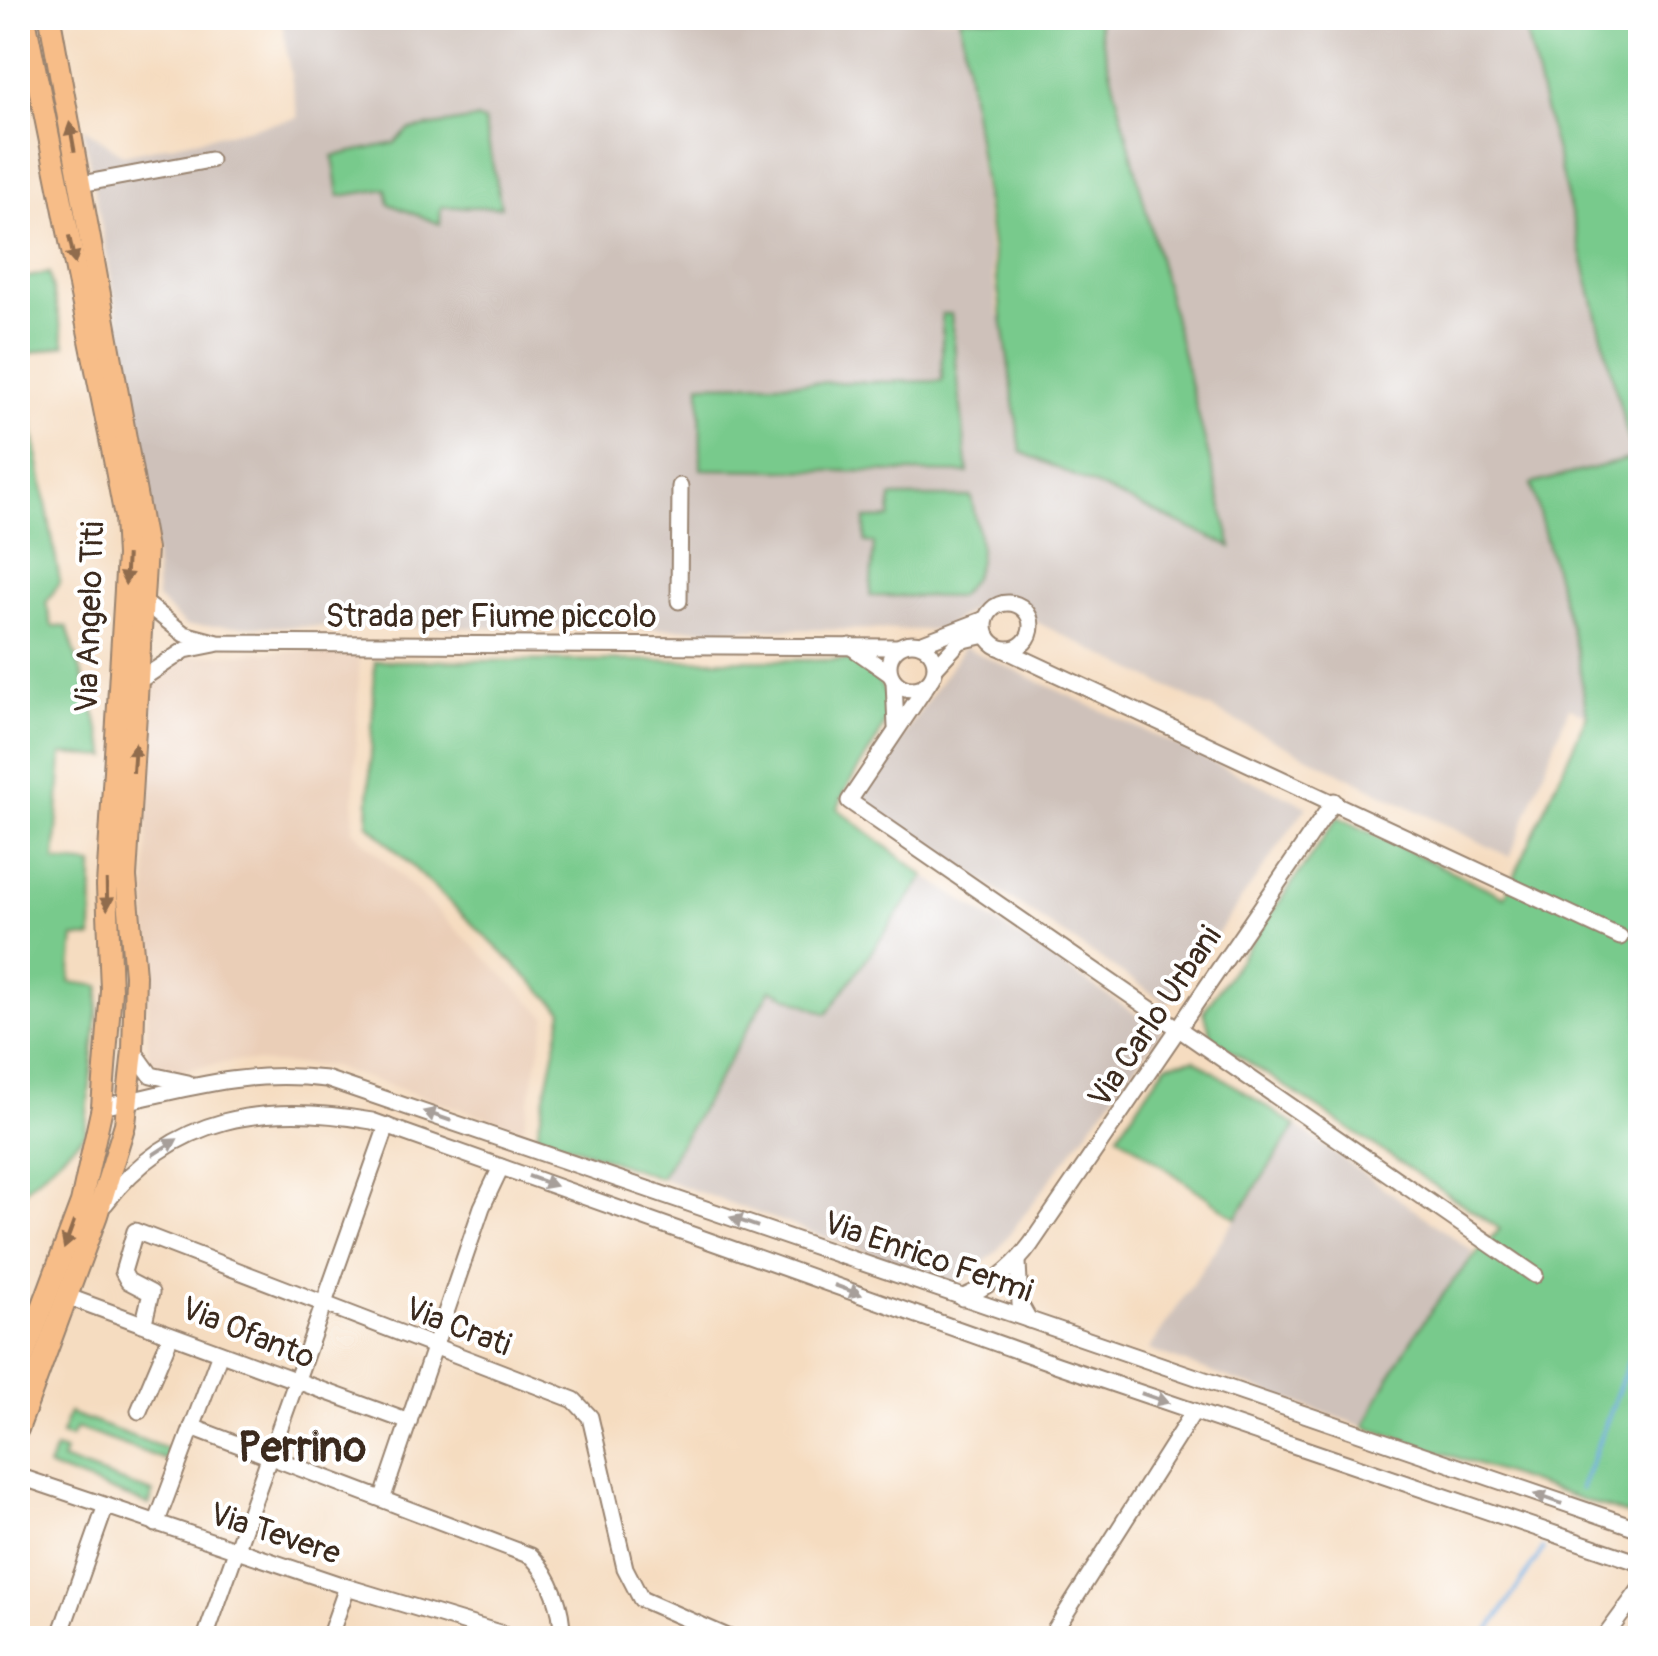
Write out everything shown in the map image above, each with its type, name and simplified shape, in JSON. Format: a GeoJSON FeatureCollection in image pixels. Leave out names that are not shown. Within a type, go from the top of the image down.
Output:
{"type":"FeatureCollection","features":[{"type":"Feature","properties":{"kind":"main road","name":"Via Angelo Titi"},"geometry":{"type":"LineString","coordinates":[[18,1429],[97,1215],[117,1154],[127,1100],[135,974],[126,877],[146,549],[141,500],[77,191],[58,178],[25,18]]}},
{"type":"Feature","properties":{"kind":"main road","name":"Via Angelo Titi"},"geometry":{"type":"LineString","coordinates":[[18,1372],[81,1203],[102,1107],[111,990],[106,886],[125,517],[50,18]]}},
{"type":"Feature","properties":{"kind":"street"},"geometry":{"type":"LineString","coordinates":[[77,191],[210,160]]}},
{"type":"Feature","properties":{"kind":"street"},"geometry":{"type":"LineString","coordinates":[[679,601],[680,486]]}},
{"type":"Feature","properties":{"kind":"street","name":"Strada per Fiume piccolo"},"geometry":{"type":"LineString","coordinates":[[144,602],[184,634],[218,643],[898,646]]}},
{"type":"Feature","properties":{"kind":"street"},"geometry":{"type":"LineString","coordinates":[[1044,665],[1030,648],[1031,621],[1016,604],[994,607],[986,627],[960,640],[932,675],[849,801],[1535,1275]]}},
{"type":"Feature","properties":{"kind":"street"},"geometry":{"type":"LineString","coordinates":[[896,731],[889,659],[898,646],[986,627]]}},
{"type":"Feature","properties":{"kind":"street"},"geometry":{"type":"LineString","coordinates":[[986,627],[1004,649],[1620,937]]}},
{"type":"Feature","properties":{"kind":"street"},"geometry":{"type":"LineString","coordinates":[[1004,649],[1018,647],[1029,636]]}},
{"type":"Feature","properties":{"kind":"street"},"geometry":{"type":"LineString","coordinates":[[140,680],[185,650],[218,643]]}},
{"type":"Feature","properties":{"kind":"street"},"geometry":{"type":"LineString","coordinates":[[920,644],[932,654],[932,675]]}},
{"type":"Feature","properties":{"kind":"street"},"geometry":{"type":"LineString","coordinates":[[850,646],[908,689],[932,675]]}},
{"type":"Feature","properties":{"kind":"street","name":"Via Carlo Urbani"},"geometry":{"type":"LineString","coordinates":[[962,1298],[1018,1262],[1181,1031],[1334,801]]}},
{"type":"Feature","properties":{"kind":"street","name":"Via Enrico Fermi"},"geometry":{"type":"LineString","coordinates":[[133,1050],[151,1075],[192,1084]]}},
{"type":"Feature","properties":{"kind":"street","name":"Via Enrico Fermi"},"geometry":{"type":"LineString","coordinates":[[102,1107],[192,1084],[278,1073],[326,1079],[1640,1529]]}},
{"type":"Feature","properties":{"kind":"street","name":"Via Enrico Fermi"},"geometry":{"type":"LineString","coordinates":[[97,1215],[128,1174],[158,1151],[221,1122],[255,1114],[314,1110],[387,1126],[1194,1411],[1640,1562]]}},
{"type":"Feature","properties":{"kind":"street"},"geometry":{"type":"LineString","coordinates":[[205,1638],[387,1126]]}},
{"type":"Feature","properties":{"kind":"street"},"geometry":{"type":"LineString","coordinates":[[383,1497],[501,1166]]}},
{"type":"Feature","properties":{"kind":"street","name":"Via Crati"},"geometry":{"type":"LineString","coordinates":[[144,1322],[151,1293],[128,1281],[123,1272],[135,1231],[583,1406],[633,1583],[641,1599],[695,1633],[730,1638]]}},
{"type":"Feature","properties":{"kind":"street"},"geometry":{"type":"LineString","coordinates":[[1018,1262],[1020,1304],[1029,1320]]}},
{"type":"Feature","properties":{"kind":"street","name":"Via Ofanto"},"geometry":{"type":"LineString","coordinates":[[66,1296],[409,1422]]}},
{"type":"Feature","properties":{"kind":"street"},"geometry":{"type":"LineString","coordinates":[[139,1411],[170,1334]]}},
{"type":"Feature","properties":{"kind":"street"},"geometry":{"type":"LineString","coordinates":[[156,1524],[220,1353]]}},
{"type":"Feature","properties":{"kind":"street"},"geometry":{"type":"LineString","coordinates":[[1050,1638],[1194,1411]]}},
{"type":"Feature","properties":{"kind":"street"},"geometry":{"type":"LineString","coordinates":[[192,1428],[270,1454],[531,1556],[542,1567],[562,1618],[562,1638]]}},
{"type":"Feature","properties":{"kind":"street","name":"Via Tevere"},"geometry":{"type":"LineString","coordinates":[[18,1476],[347,1588],[516,1638]]}},
{"type":"Feature","properties":{"kind":"street"},"geometry":{"type":"LineString","coordinates":[[59,1638],[106,1508]]}},
{"type":"Feature","properties":{"kind":"street"},"geometry":{"type":"LineString","coordinates":[[329,1638],[347,1588]]}},
{"type":"Feature","properties":{"kind":"street"},"geometry":{"type":"LineString","coordinates":[[1604,1638],[1640,1590]]}},
{"type":"Feature","properties":{"kind":"shaded area"},"geometry":{"type":"Polygon","coordinates":[[[281,18],[960,18],[998,314],[1232,546],[1097,18],[1522,18],[1633,459],[1577,653],[1587,715],[1569,707],[1510,857],[988,598],[941,630],[186,626],[157,599],[153,526],[137,418],[83,127],[123,155],[298,118],[281,18]]]}},
{"type":"Feature","properties":{"kind":"shaded area"},"geometry":{"type":"Polygon","coordinates":[[[964,647],[1307,806],[1168,1004],[860,799],[964,647]]]}},
{"type":"Feature","properties":{"kind":"shaded area"},"geometry":{"type":"Polygon","coordinates":[[[360,648],[353,830],[547,1017],[523,1129],[329,1066],[237,1061],[171,1072],[148,1058],[147,692],[167,668],[188,656],[360,648]]]}},
{"type":"Feature","properties":{"kind":"shaded area"},"geometry":{"type":"Polygon","coordinates":[[[925,876],[1162,1031],[997,1251],[959,1285],[660,1178],[772,988],[827,1014],[925,876]]]}},
{"type":"Feature","properties":{"kind":"shaded area"},"geometry":{"type":"Polygon","coordinates":[[[1296,1126],[1474,1252],[1379,1394],[1365,1427],[1149,1350],[1296,1126]]]}},
{"type":"Feature","properties":{"kind":"green space"},"geometry":{"type":"Polygon","coordinates":[[[960,18],[1097,18],[1232,547],[1021,452],[960,18]]]}},
{"type":"Feature","properties":{"kind":"green space"},"geometry":{"type":"Polygon","coordinates":[[[1522,18],[1640,18],[1640,1519],[1365,1427],[1391,1374],[1424,1322],[1460,1272],[1500,1229],[1212,1038],[1204,1011],[1338,817],[1505,897],[1587,715],[1577,653],[1531,484],[1633,458],[1522,18]]]}},
{"type":"Feature","properties":{"kind":"green space"},"geometry":{"type":"Polygon","coordinates":[[[484,121],[501,207],[441,207],[440,224],[389,204],[386,189],[339,196],[333,156],[395,143],[409,130],[484,121]]]}},
{"type":"Feature","properties":{"kind":"green space"},"geometry":{"type":"Polygon","coordinates":[[[49,273],[65,345],[20,356],[60,582],[46,603],[52,626],[67,627],[108,757],[62,754],[55,861],[93,865],[92,938],[74,937],[70,982],[100,986],[85,1134],[18,1196],[18,279],[49,273]]]}},
{"type":"Feature","properties":{"kind":"green space"},"geometry":{"type":"Polygon","coordinates":[[[942,314],[951,314],[968,473],[701,469],[700,384],[942,381],[942,314]]]}},
{"type":"Feature","properties":{"kind":"green space"},"geometry":{"type":"Polygon","coordinates":[[[891,497],[971,497],[979,561],[958,597],[870,596],[874,543],[865,542],[865,519],[890,518],[891,497]]]}},
{"type":"Feature","properties":{"kind":"green space"},"geometry":{"type":"Polygon","coordinates":[[[850,660],[874,677],[886,694],[887,713],[838,809],[925,876],[827,1014],[771,989],[660,1178],[537,1134],[563,1011],[368,824],[375,661],[850,660]]]}},
{"type":"Feature","properties":{"kind":"green space"},"geometry":{"type":"Polygon","coordinates":[[[1194,1059],[1296,1126],[1236,1218],[1118,1134],[1167,1064],[1194,1059]]]}},
{"type":"Feature","properties":{"kind":"green space"},"geometry":{"type":"Polygon","coordinates":[[[69,1413],[170,1450],[166,1460],[76,1428],[71,1438],[61,1435],[69,1413]]]}},
{"type":"Feature","properties":{"kind":"green space"},"geometry":{"type":"Polygon","coordinates":[[[55,1449],[65,1452],[62,1460],[153,1493],[149,1505],[48,1467],[55,1449]]]}},
{"type":"Feature","properties":{"kind":"waterway"},"geometry":{"type":"LineString","coordinates":[[1581,1489],[1640,1332]]}},
{"type":"Feature","properties":{"kind":"waterway"},"geometry":{"type":"LineString","coordinates":[[1484,1638],[1543,1549]]}},
{"type":"Feature","properties":{"kind":"district","name":"Perrino"},"geometry":{"type":"Point","coordinates":[302,1448]}}]}
